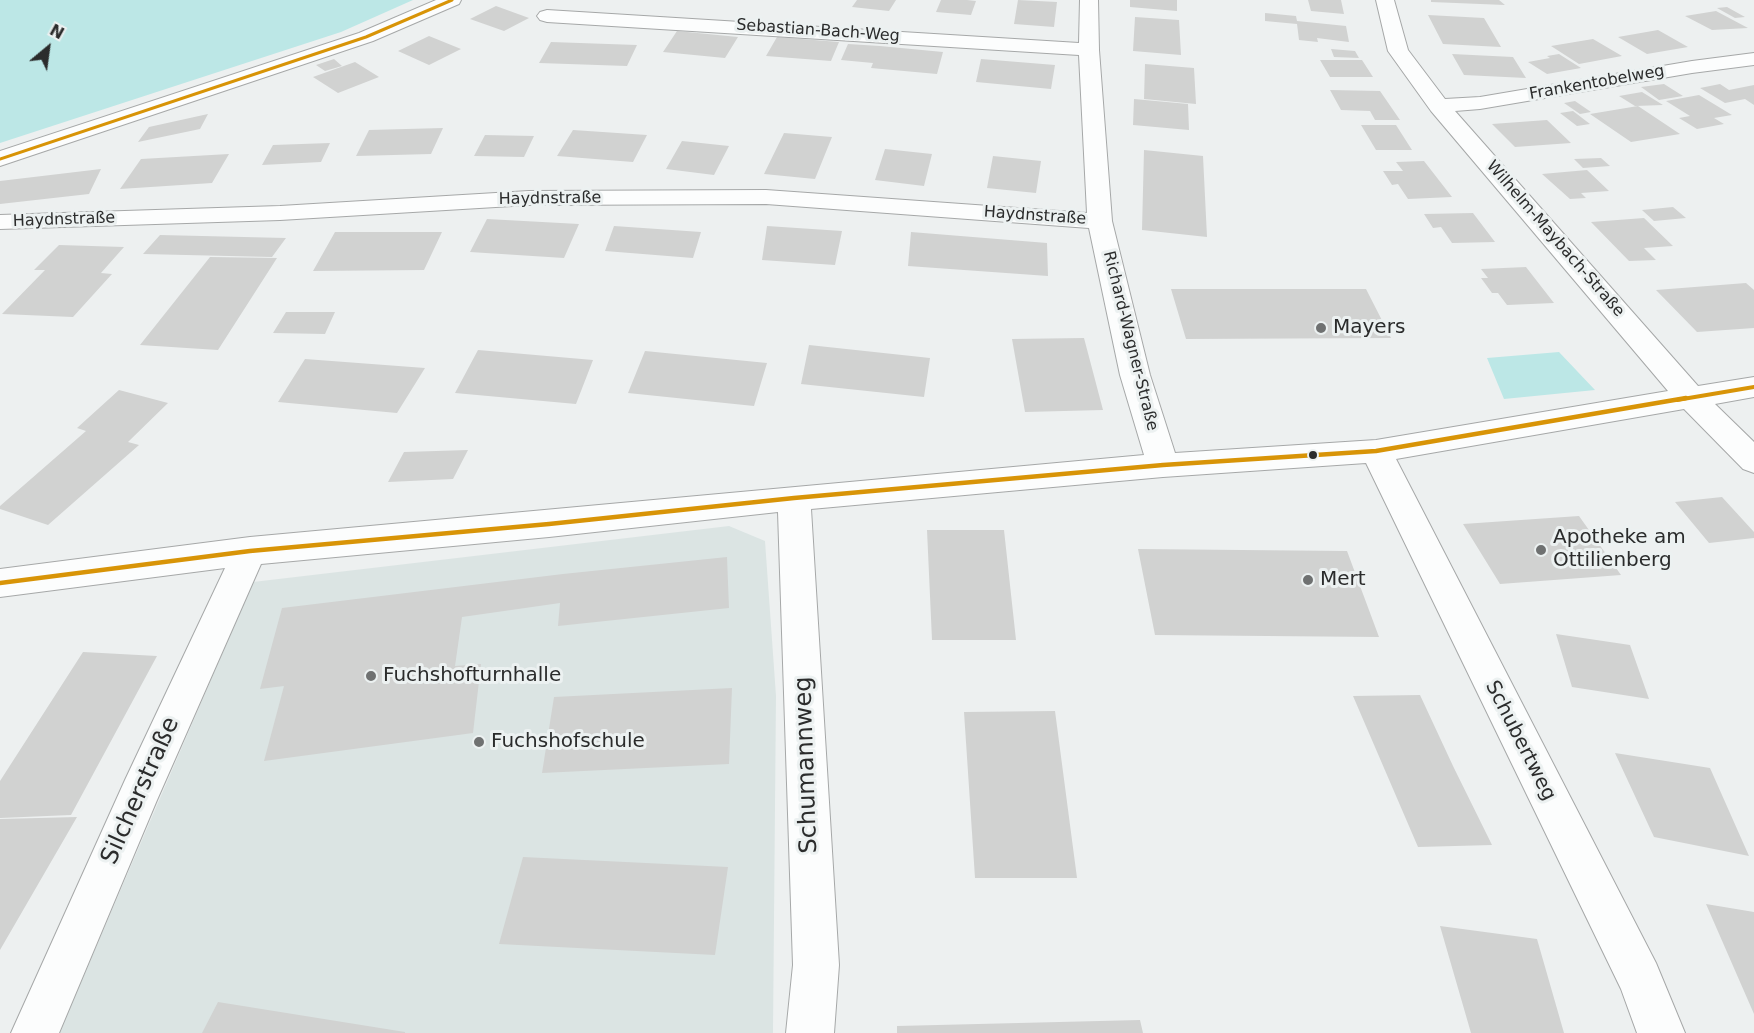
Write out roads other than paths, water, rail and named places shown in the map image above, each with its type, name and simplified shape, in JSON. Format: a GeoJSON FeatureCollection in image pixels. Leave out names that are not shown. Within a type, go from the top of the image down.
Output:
{"type":"FeatureCollection","features":[{"type":"Feature","properties":{"kind":"street"},"geometry":{"type":"LineString","coordinates":[[0,159],[366,37],[452,0]]}},
{"type":"Feature","properties":{"kind":"street","name":"Richard-Wagner-Straße"},"geometry":{"type":"LineString","coordinates":[[1089,0],[1089,50],[1100,221],[1135,375],[1163,465]]}},
{"type":"Feature","properties":{"kind":"street","name":"Wilhelm-Maybach-Straße"},"geometry":{"type":"LineString","coordinates":[[1385,0],[1398,51],[1439,106],[1691,398],[1754,461]]}},
{"type":"Feature","properties":{"kind":"street","name":"Sebastian-Bach-Weg"},"geometry":{"type":"LineString","coordinates":[[547,16],[1089,50]]}},
{"type":"Feature","properties":{"kind":"street","name":"Frankentobelweg"},"geometry":{"type":"LineString","coordinates":[[1439,106],[1480,103],[1692,67],[1754,59]]}},
{"type":"Feature","properties":{"kind":"street","name":"Haydnstraße"},"geometry":{"type":"LineString","coordinates":[[0,222],[280,213],[529,198],[766,197],[1100,221]]}},
{"type":"Feature","properties":{"kind":"street"},"geometry":{"type":"LineString","coordinates":[[0,583],[250,551],[549,524],[794,498],[1163,465],[1376,451],[1754,387]]}},
{"type":"Feature","properties":{"kind":"street","name":"Schubertweg"},"geometry":{"type":"LineString","coordinates":[[1376,451],[1640,980],[1661,1033]]}},
{"type":"Feature","properties":{"kind":"street","name":"Schumannweg"},"geometry":{"type":"LineString","coordinates":[[794,498],[816,965],[810,1033]]}},
{"type":"Feature","properties":{"kind":"street","name":"Silcherstraße"},"geometry":{"type":"LineString","coordinates":[[35,1033],[139,794],[250,551]]}},
{"type":"Feature","properties":{"kind":"place","name":"Mayers"},"geometry":{"type":"Point","coordinates":[1321,328]}},
{"type":"Feature","properties":{"kind":"place","name":"Apotheke am Ottilienberg"},"geometry":{"type":"Point","coordinates":[1541,550]}},
{"type":"Feature","properties":{"kind":"place","name":"Mert"},"geometry":{"type":"Point","coordinates":[1308,580]}},
{"type":"Feature","properties":{"kind":"place","name":"Fuchshofturnhalle"},"geometry":{"type":"Point","coordinates":[371,676]}},
{"type":"Feature","properties":{"kind":"place","name":"Fuchshofschule"},"geometry":{"type":"Point","coordinates":[479,742]}}]}
